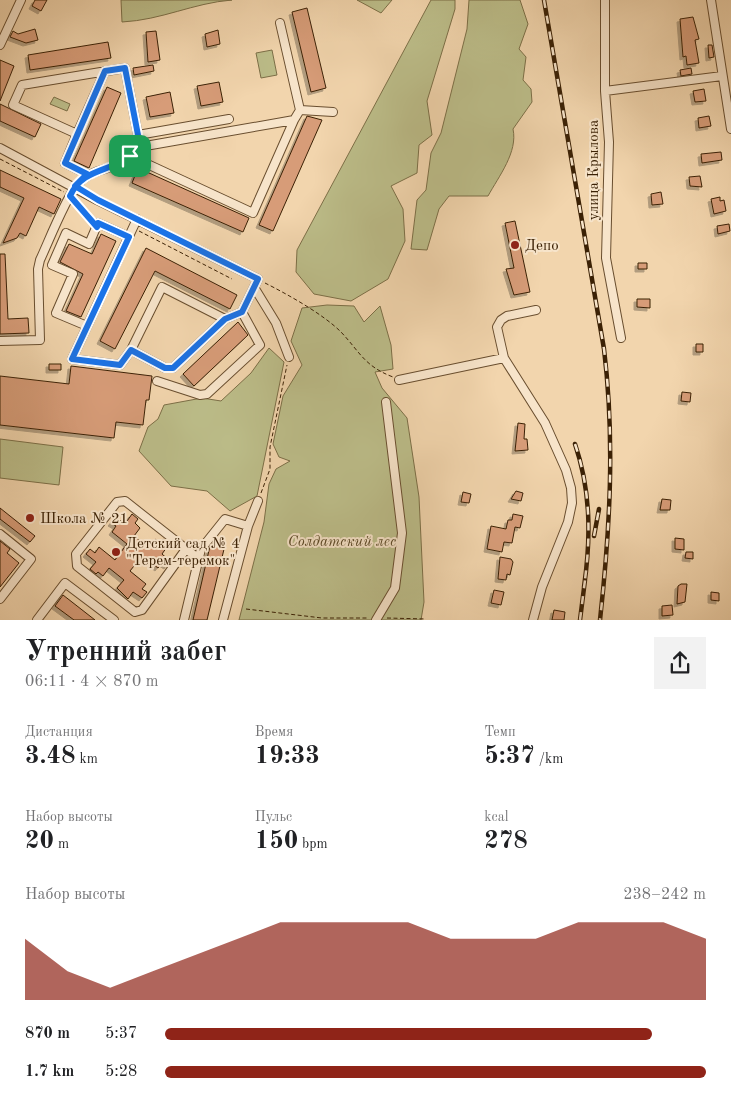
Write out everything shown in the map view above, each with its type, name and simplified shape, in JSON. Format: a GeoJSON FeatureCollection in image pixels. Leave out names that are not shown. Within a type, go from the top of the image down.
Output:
{"type":"FeatureCollection","features":[{"type":"Feature","properties":{"kind":"street"},"geometry":{"type":"LineString","coordinates":[[0,46],[21,0]]}},
{"type":"Feature","properties":{"kind":"street","name":"улица Крылова"},"geometry":{"type":"LineString","coordinates":[[605,0],[605,91],[609,142],[606,258],[621,338]]}},
{"type":"Feature","properties":{"kind":"street"},"geometry":{"type":"LineString","coordinates":[[711,0],[731,129]]}},
{"type":"Feature","properties":{"kind":"street"},"geometry":{"type":"LineString","coordinates":[[130,156],[253,213],[300,110],[280,23]]}},
{"type":"Feature","properties":{"kind":"street"},"geometry":{"type":"LineString","coordinates":[[0,342],[40,340],[38,269],[40,260],[70,196],[75,186],[87,174],[111,168],[130,156],[134,148],[138,135],[125,68],[22,85],[13,105],[77,134]]}},
{"type":"Feature","properties":{"kind":"street"},"geometry":{"type":"LineString","coordinates":[[87,174],[65,163],[105,71]]}},
{"type":"Feature","properties":{"kind":"street"},"geometry":{"type":"LineString","coordinates":[[605,91],[722,76]]}},
{"type":"Feature","properties":{"kind":"street"},"geometry":{"type":"LineString","coordinates":[[300,110],[332,112]]}},
{"type":"Feature","properties":{"kind":"street"},"geometry":{"type":"LineString","coordinates":[[138,135],[229,119]]}},
{"type":"Feature","properties":{"kind":"street"},"geometry":{"type":"LineString","coordinates":[[134,148],[294,120]]}},
{"type":"Feature","properties":{"kind":"street"},"geometry":{"type":"LineString","coordinates":[[0,148],[258,279],[242,312],[225,319],[173,368],[165,368],[131,350]]}},
{"type":"Feature","properties":{"kind":"street"},"geometry":{"type":"LineString","coordinates":[[137,219],[72,359],[120,365],[131,350],[162,287],[225,319]]}},
{"type":"Feature","properties":{"kind":"street"},"geometry":{"type":"LineString","coordinates":[[87,326],[56,313],[73,274],[52,264],[66,233],[89,244],[98,223],[129,237]]}},
{"type":"Feature","properties":{"kind":"street"},"geometry":{"type":"LineString","coordinates":[[254,287],[276,323],[289,357]]}},
{"type":"Feature","properties":{"kind":"street"},"geometry":{"type":"LineString","coordinates":[[534,620],[542,587],[568,522],[572,503],[571,488],[566,470],[545,423],[504,358],[498,330],[499,322],[506,316],[536,310]]}},
{"type":"Feature","properties":{"kind":"street"},"geometry":{"type":"LineString","coordinates":[[157,380],[200,396],[207,394],[260,345],[242,312]]}},
{"type":"Feature","properties":{"kind":"street"},"geometry":{"type":"LineString","coordinates":[[399,380],[504,358]]}},
{"type":"Feature","properties":{"kind":"street"},"geometry":{"type":"LineString","coordinates":[[376,619],[395,588],[402,533],[386,402]]}},
{"type":"Feature","properties":{"kind":"street"},"geometry":{"type":"LineString","coordinates":[[186,549],[142,610],[135,612],[77,566],[76,554],[117,502],[125,500],[199,559]]}},
{"type":"Feature","properties":{"kind":"street"},"geometry":{"type":"LineString","coordinates":[[224,620],[248,526],[258,501]]}},
{"type":"Feature","properties":{"kind":"street"},"geometry":{"type":"LineString","coordinates":[[184,620],[201,549],[224,520],[248,526]]}},
{"type":"Feature","properties":{"kind":"street"},"geometry":{"type":"LineString","coordinates":[[0,534],[31,558],[0,599]]}},
{"type":"Feature","properties":{"kind":"street"},"geometry":{"type":"LineString","coordinates":[[36,620],[65,584],[114,620]]}},
{"type":"Feature","properties":{"kind":"path"},"geometry":{"type":"LineString","coordinates":[[0,160],[70,196],[97,227]]}},
{"type":"Feature","properties":{"kind":"path"},"geometry":{"type":"LineString","coordinates":[[133,228],[232,279]]}},
{"type":"Feature","properties":{"kind":"path"},"geometry":{"type":"LineString","coordinates":[[258,279],[301,303],[340,330],[367,364],[399,380]]}},
{"type":"Feature","properties":{"kind":"path"},"geometry":{"type":"LineString","coordinates":[[258,501],[270,469],[270,447],[289,357]]}},
{"type":"Feature","properties":{"kind":"path"},"geometry":{"type":"LineString","coordinates":[[246,609],[322,618],[426,619]]}},
{"type":"Feature","properties":{"kind":"green space"},"geometry":{"type":"Polygon","coordinates":[[[121,0],[232,0],[204,4],[137,21],[122,22],[121,0]]]}},
{"type":"Feature","properties":{"kind":"green space"},"geometry":{"type":"Polygon","coordinates":[[[357,0],[392,0],[381,13],[357,0]]]}},
{"type":"Feature","properties":{"kind":"green space"},"geometry":{"type":"Polygon","coordinates":[[[431,0],[455,0],[455,9],[427,101],[432,135],[419,145],[417,173],[391,186],[403,209],[405,241],[388,279],[351,301],[314,294],[296,272],[297,250],[431,0]]]}},
{"type":"Feature","properties":{"kind":"green space"},"geometry":{"type":"Polygon","coordinates":[[[469,0],[520,0],[528,24],[519,49],[526,57],[523,80],[531,89],[532,102],[513,129],[514,138],[510,155],[488,196],[449,196],[439,209],[427,250],[411,249],[417,200],[426,190],[431,153],[441,133],[467,29],[469,0]]]}},
{"type":"Feature","properties":{"kind":"green space"},"geometry":{"type":"Polygon","coordinates":[[[272,50],[277,75],[261,78],[256,53],[272,50]]]}},
{"type":"Feature","properties":{"kind":"green space"},"geometry":{"type":"Polygon","coordinates":[[[54,97],[70,104],[67,111],[50,104],[54,97]]]}},
{"type":"Feature","properties":{"kind":"green space","name":"Солдатский лес"},"geometry":{"type":"Polygon","coordinates":[[[327,305],[354,306],[364,322],[380,306],[391,345],[393,369],[375,372],[382,388],[407,418],[419,497],[424,602],[421,620],[239,620],[264,522],[269,484],[276,469],[290,461],[279,457],[273,444],[283,396],[302,365],[291,341],[302,308],[327,305]]]}},
{"type":"Feature","properties":{"kind":"green space"},"geometry":{"type":"Polygon","coordinates":[[[269,348],[284,362],[257,496],[230,511],[207,491],[171,486],[139,451],[148,427],[158,419],[164,405],[202,398],[221,401],[251,373],[269,348]]]}},
{"type":"Feature","properties":{"kind":"green space"},"geometry":{"type":"Polygon","coordinates":[[[0,439],[63,447],[59,485],[0,478],[0,439]]]}},
{"type":"Feature","properties":{"kind":"building"},"geometry":{"type":"Polygon","coordinates":[[[35,0],[47,0],[41,11],[32,6],[35,0]]]}},
{"type":"Feature","properties":{"kind":"building"},"geometry":{"type":"Polygon","coordinates":[[[307,8],[326,88],[311,92],[292,12],[307,8]]]}},
{"type":"Feature","properties":{"kind":"building"},"geometry":{"type":"Polygon","coordinates":[[[693,17],[699,39],[695,40],[699,63],[687,65],[686,56],[683,57],[680,19],[693,17]]]}},
{"type":"Feature","properties":{"kind":"building"},"geometry":{"type":"Polygon","coordinates":[[[35,29],[38,40],[26,43],[10,37],[13,31],[18,34],[35,29]]]}},
{"type":"Feature","properties":{"kind":"building"},"geometry":{"type":"Polygon","coordinates":[[[218,30],[220,44],[207,47],[205,34],[218,30]]]}},
{"type":"Feature","properties":{"kind":"building"},"geometry":{"type":"Polygon","coordinates":[[[156,31],[160,60],[148,62],[146,32],[156,31]]]}},
{"type":"Feature","properties":{"kind":"building"},"geometry":{"type":"Polygon","coordinates":[[[108,42],[111,58],[30,70],[28,55],[108,42]]]}},
{"type":"Feature","properties":{"kind":"building"},"geometry":{"type":"Polygon","coordinates":[[[708,45],[712,45],[714,57],[709,58],[708,45]]]}},
{"type":"Feature","properties":{"kind":"building"},"geometry":{"type":"Polygon","coordinates":[[[0,60],[14,66],[0,101],[0,60]]]}},
{"type":"Feature","properties":{"kind":"building"},"geometry":{"type":"Polygon","coordinates":[[[153,65],[154,71],[134,75],[133,68],[153,65]]]}},
{"type":"Feature","properties":{"kind":"building"},"geometry":{"type":"Polygon","coordinates":[[[691,68],[692,74],[681,76],[680,70],[691,68]]]}},
{"type":"Feature","properties":{"kind":"building"},"geometry":{"type":"Polygon","coordinates":[[[219,82],[223,102],[201,106],[197,86],[219,82]]]}},
{"type":"Feature","properties":{"kind":"building"},"geometry":{"type":"Polygon","coordinates":[[[107,87],[121,93],[89,168],[74,161],[107,87]]]}},
{"type":"Feature","properties":{"kind":"building"},"geometry":{"type":"Polygon","coordinates":[[[704,89],[706,101],[695,102],[693,91],[704,89]]]}},
{"type":"Feature","properties":{"kind":"building"},"geometry":{"type":"Polygon","coordinates":[[[170,92],[174,113],[150,117],[146,97],[170,92]]]}},
{"type":"Feature","properties":{"kind":"building"},"geometry":{"type":"Polygon","coordinates":[[[0,104],[41,124],[35,137],[0,121],[0,104]]]}},
{"type":"Feature","properties":{"kind":"building"},"geometry":{"type":"Polygon","coordinates":[[[307,116],[322,120],[273,231],[259,225],[307,116]]]}},
{"type":"Feature","properties":{"kind":"building"},"geometry":{"type":"Polygon","coordinates":[[[709,116],[711,126],[699,128],[698,118],[709,116]]]}},
{"type":"Feature","properties":{"kind":"building"},"geometry":{"type":"Polygon","coordinates":[[[721,152],[722,160],[702,163],[701,154],[721,152]]]}},
{"type":"Feature","properties":{"kind":"building"},"geometry":{"type":"Polygon","coordinates":[[[138,168],[249,218],[243,232],[132,183],[138,168]]]}},
{"type":"Feature","properties":{"kind":"building"},"geometry":{"type":"Polygon","coordinates":[[[0,170],[61,199],[54,214],[39,207],[26,236],[20,233],[17,238],[3,243],[24,198],[0,187],[0,170]]]}},
{"type":"Feature","properties":{"kind":"building"},"geometry":{"type":"Polygon","coordinates":[[[700,176],[702,187],[690,186],[689,177],[700,176]]]}},
{"type":"Feature","properties":{"kind":"building"},"geometry":{"type":"Polygon","coordinates":[[[661,192],[663,204],[652,205],[651,194],[661,192]]]}},
{"type":"Feature","properties":{"kind":"building"},"geometry":{"type":"Polygon","coordinates":[[[720,197],[720,201],[724,200],[726,211],[714,214],[711,199],[720,197]]]}},
{"type":"Feature","properties":{"kind":"building","name":"Депо"},"geometry":{"type":"Polygon","coordinates":[[[515,221],[530,292],[514,295],[506,269],[514,268],[505,223],[515,221]]]}},
{"type":"Feature","properties":{"kind":"building"},"geometry":{"type":"Polygon","coordinates":[[[729,224],[730,231],[718,234],[717,226],[729,224]]]}},
{"type":"Feature","properties":{"kind":"building"},"geometry":{"type":"Polygon","coordinates":[[[101,234],[116,241],[81,317],[66,311],[83,274],[60,262],[69,244],[92,254],[101,234]]]}},
{"type":"Feature","properties":{"kind":"building"},"geometry":{"type":"Polygon","coordinates":[[[146,248],[237,295],[230,309],[155,271],[115,349],[100,341],[146,248]]]}},
{"type":"Feature","properties":{"kind":"building"},"geometry":{"type":"Polygon","coordinates":[[[0,254],[5,254],[8,319],[28,318],[29,333],[0,334],[0,254]]]}},
{"type":"Feature","properties":{"kind":"building"},"geometry":{"type":"Polygon","coordinates":[[[638,263],[647,263],[647,269],[638,269],[638,263]]]}},
{"type":"Feature","properties":{"kind":"building"},"geometry":{"type":"Polygon","coordinates":[[[637,299],[650,299],[650,308],[637,307],[637,299]]]}},
{"type":"Feature","properties":{"kind":"building"},"geometry":{"type":"Polygon","coordinates":[[[238,322],[248,335],[194,386],[183,374],[238,322]]]}},
{"type":"Feature","properties":{"kind":"building"},"geometry":{"type":"Polygon","coordinates":[[[696,344],[703,344],[703,352],[696,352],[696,344]]]}},
{"type":"Feature","properties":{"kind":"building"},"geometry":{"type":"Polygon","coordinates":[[[49,364],[61,364],[61,370],[49,370],[49,364]]]}},
{"type":"Feature","properties":{"kind":"building"},"geometry":{"type":"Polygon","coordinates":[[[71,366],[152,376],[149,400],[146,400],[143,425],[116,422],[114,438],[0,425],[0,376],[69,384],[71,366]]]}},
{"type":"Feature","properties":{"kind":"building"},"geometry":{"type":"Polygon","coordinates":[[[682,392],[691,393],[690,402],[681,401],[682,392]]]}},
{"type":"Feature","properties":{"kind":"building"},"geometry":{"type":"Polygon","coordinates":[[[518,423],[525,424],[524,439],[527,439],[528,450],[515,451],[518,423]]]}},
{"type":"Feature","properties":{"kind":"building"},"geometry":{"type":"Polygon","coordinates":[[[516,491],[523,493],[521,501],[511,499],[516,491]]]}},
{"type":"Feature","properties":{"kind":"building"},"geometry":{"type":"Polygon","coordinates":[[[463,492],[471,494],[469,503],[461,502],[463,492]]]}},
{"type":"Feature","properties":{"kind":"building"},"geometry":{"type":"Polygon","coordinates":[[[662,499],[671,500],[670,510],[660,510],[662,499]]]}},
{"type":"Feature","properties":{"kind":"building"},"geometry":{"type":"Polygon","coordinates":[[[0,508],[35,536],[30,542],[0,519],[0,508]]]}},
{"type":"Feature","properties":{"kind":"building"},"geometry":{"type":"Polygon","coordinates":[[[132,514],[138,519],[135,523],[140,528],[134,536],[148,547],[155,539],[160,543],[163,539],[169,544],[162,554],[170,561],[167,566],[162,563],[158,568],[142,556],[130,571],[146,584],[142,589],[147,592],[142,598],[133,592],[128,599],[117,588],[124,580],[109,568],[103,576],[98,572],[96,574],[90,569],[96,562],[86,554],[90,549],[95,553],[99,547],[115,560],[127,544],[112,532],[116,526],[111,523],[116,517],[125,524],[132,514]]]}},
{"type":"Feature","properties":{"kind":"building"},"geometry":{"type":"Polygon","coordinates":[[[513,514],[523,516],[520,528],[515,527],[512,543],[504,542],[502,552],[487,549],[491,526],[506,529],[508,520],[512,520],[513,514]]]}},
{"type":"Feature","properties":{"kind":"building"},"geometry":{"type":"Polygon","coordinates":[[[675,538],[684,539],[684,550],[675,549],[675,538]]]}},
{"type":"Feature","properties":{"kind":"building"},"geometry":{"type":"Polygon","coordinates":[[[0,541],[10,549],[7,553],[19,563],[0,587],[0,541]]]}},
{"type":"Feature","properties":{"kind":"building"},"geometry":{"type":"Polygon","coordinates":[[[214,542],[225,545],[207,620],[193,620],[210,546],[214,542]]]}},
{"type":"Feature","properties":{"kind":"building"},"geometry":{"type":"Polygon","coordinates":[[[686,552],[693,552],[693,559],[685,558],[686,552]]]}},
{"type":"Feature","properties":{"kind":"building"},"geometry":{"type":"Polygon","coordinates":[[[500,557],[511,559],[513,562],[510,575],[507,574],[506,580],[498,579],[500,557]]]}},
{"type":"Feature","properties":{"kind":"building"},"geometry":{"type":"Polygon","coordinates":[[[687,584],[685,602],[677,604],[678,586],[687,584]]]}},
{"type":"Feature","properties":{"kind":"building"},"geometry":{"type":"Polygon","coordinates":[[[494,590],[504,592],[501,605],[491,603],[494,590]]]}},
{"type":"Feature","properties":{"kind":"building"},"geometry":{"type":"Polygon","coordinates":[[[711,592],[719,593],[719,601],[711,600],[711,592]]]}},
{"type":"Feature","properties":{"kind":"building"},"geometry":{"type":"Polygon","coordinates":[[[63,595],[95,620],[74,620],[55,606],[63,595]]]}},
{"type":"Feature","properties":{"kind":"building"},"geometry":{"type":"Polygon","coordinates":[[[672,605],[673,615],[662,616],[662,606],[672,605]]]}},
{"type":"Feature","properties":{"kind":"building"},"geometry":{"type":"Polygon","coordinates":[[[554,610],[565,612],[564,620],[552,620],[554,610]]]}},
{"type":"Feature","properties":{"kind":"railway"},"geometry":{"type":"LineString","coordinates":[[544,0],[604,349],[609,417],[610,484],[600,620]]}},
{"type":"Feature","properties":{"kind":"railway"},"geometry":{"type":"LineString","coordinates":[[575,444],[587,497],[588,551],[584,587]]}},
{"type":"Feature","properties":{"kind":"railway"},"geometry":{"type":"LineString","coordinates":[[594,536],[599,509]]}},
{"type":"Feature","properties":{"kind":"railway"},"geometry":{"type":"LineString","coordinates":[[580,620],[585,580]]}},
{"type":"Feature","properties":{"kind":"place","name":"Депо"},"geometry":{"type":"Point","coordinates":[515,245]}},
{"type":"Feature","properties":{"kind":"place","name":"Школа № 21"},"geometry":{"type":"Point","coordinates":[30,518]}},
{"type":"Feature","properties":{"kind":"place","name":"Детский сад № 4 \"Терем-теремок\""},"geometry":{"type":"Point","coordinates":[116,552]}},
{"type":"Feature","properties":{"kind":"route"},"geometry":{"type":"LineString","coordinates":[[130,156],[121,164],[87,174],[75,186],[70,196],[97,227],[98,223],[129,237],[72,359],[120,365],[131,350],[165,368],[173,368],[225,319],[242,312],[258,279],[98,200],[75,186],[87,174],[65,163],[105,71],[125,68],[138,135],[130,156]]}}]}
